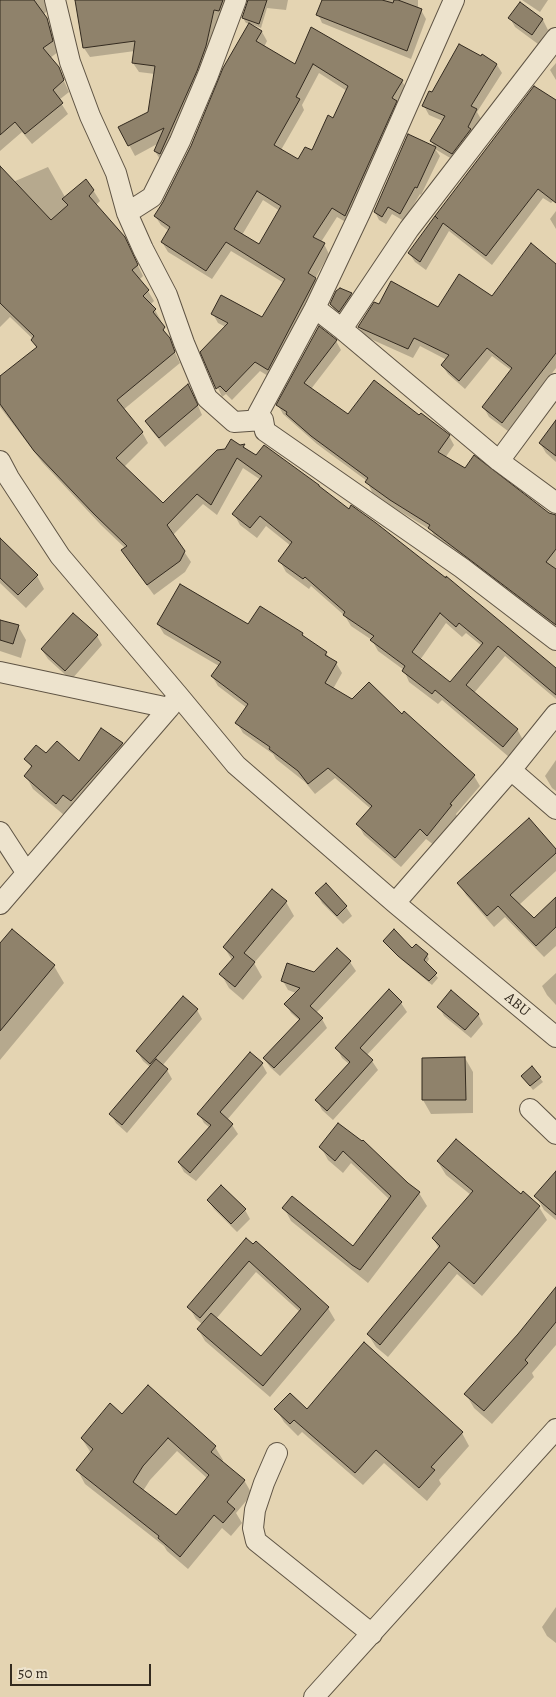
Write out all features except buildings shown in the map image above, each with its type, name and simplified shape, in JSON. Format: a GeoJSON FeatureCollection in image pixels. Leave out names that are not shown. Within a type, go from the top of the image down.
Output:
{"type":"FeatureCollection","features":[{"type":"Feature","properties":{"kind":"street"},"geometry":{"type":"LineString","coordinates":[[56,0],[70,62],[90,116],[116,173],[127,213],[167,295],[184,343],[207,398],[234,422],[263,420]]}},
{"type":"Feature","properties":{"kind":"street"},"geometry":{"type":"LineString","coordinates":[[127,213],[152,197],[180,141],[205,84],[236,0]]}},
{"type":"Feature","properties":{"kind":"street"},"geometry":{"type":"LineString","coordinates":[[454,0],[360,214],[315,308],[258,414],[263,420],[264,431],[462,568],[556,640]]}},
{"type":"Feature","properties":{"kind":"street"},"geometry":{"type":"LineString","coordinates":[[342,328],[410,229],[556,38]]}},
{"type":"Feature","properties":{"kind":"street"},"geometry":{"type":"LineString","coordinates":[[315,308],[342,328],[499,461],[556,503]]}},
{"type":"Feature","properties":{"kind":"street"},"geometry":{"type":"LineString","coordinates":[[499,461],[556,384]]}},
{"type":"Feature","properties":{"kind":"street","name":"ABU"},"geometry":{"type":"LineString","coordinates":[[0,461],[60,556],[174,702],[236,765],[395,903],[556,1036]]}},
{"type":"Feature","properties":{"kind":"street"},"geometry":{"type":"LineString","coordinates":[[3,676],[174,702]]}},
{"type":"Feature","properties":{"kind":"street"},"geometry":{"type":"LineString","coordinates":[[0,904],[174,702]]}},
{"type":"Feature","properties":{"kind":"street"},"geometry":{"type":"LineString","coordinates":[[395,903],[511,770],[556,714]]}},
{"type":"Feature","properties":{"kind":"street"},"geometry":{"type":"LineString","coordinates":[[511,770],[556,809]]}},
{"type":"Feature","properties":{"kind":"street"},"geometry":{"type":"LineString","coordinates":[[0,832],[26,872]]}},
{"type":"Feature","properties":{"kind":"street"},"geometry":{"type":"LineString","coordinates":[[530,1109],[556,1134]]}},
{"type":"Feature","properties":{"kind":"street"},"geometry":{"type":"LineString","coordinates":[[314,1697],[556,1429]]}},
{"type":"Feature","properties":{"kind":"street"},"geometry":{"type":"LineString","coordinates":[[278,1453],[264,1483],[256,1510],[253,1528],[256,1541],[372,1634]]}}]}
